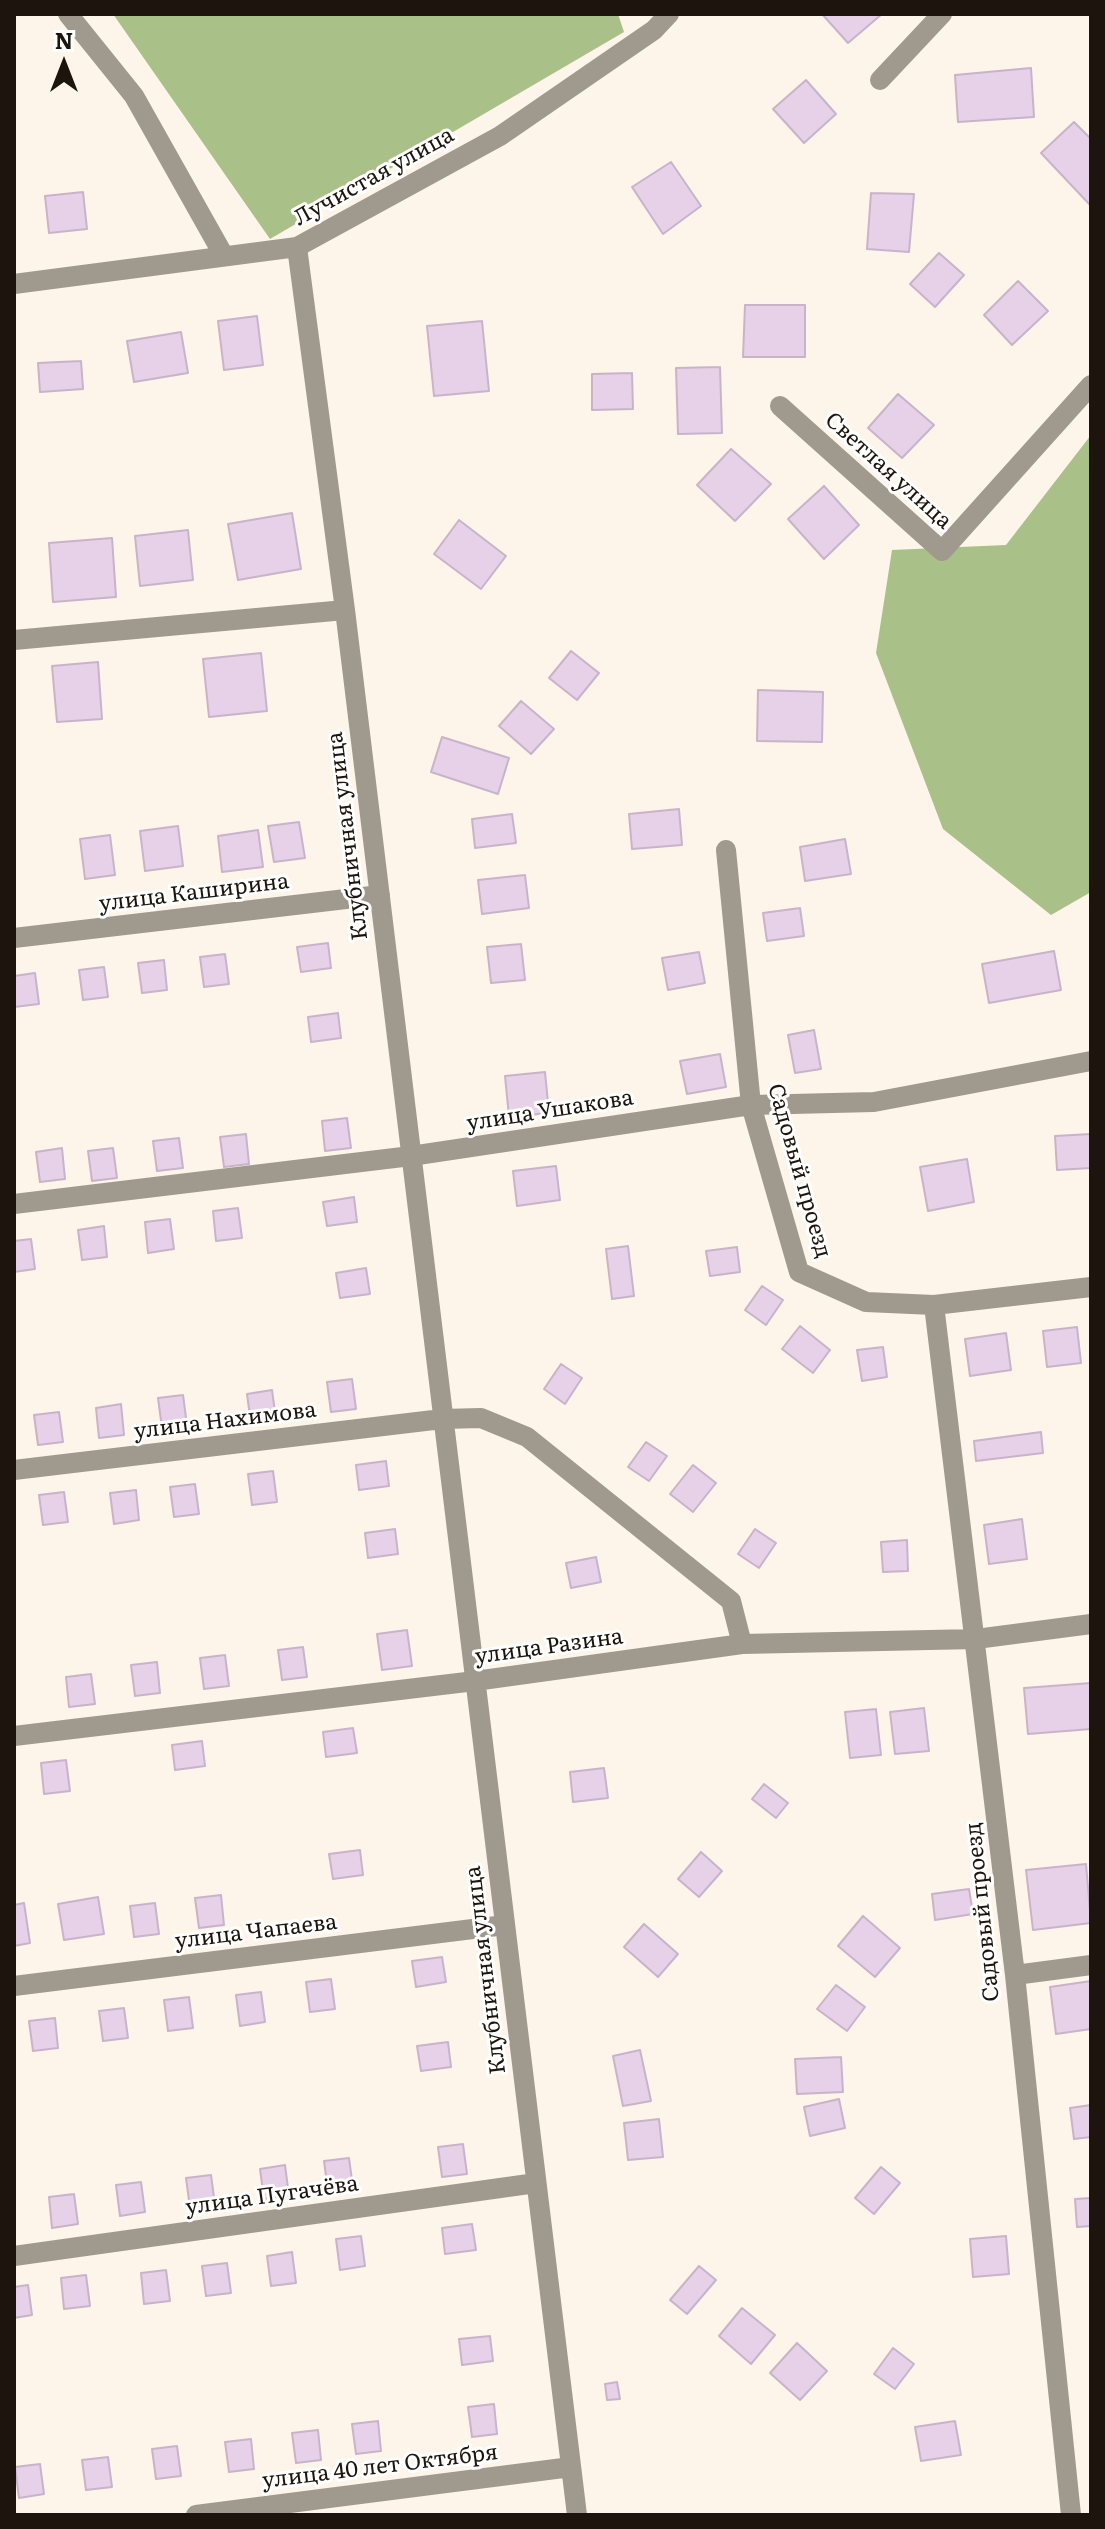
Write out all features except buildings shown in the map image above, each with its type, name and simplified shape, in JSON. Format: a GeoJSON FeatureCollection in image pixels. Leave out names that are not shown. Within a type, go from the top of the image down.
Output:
{"type":"FeatureCollection","features":[{"type":"Feature","properties":{"kind":"street"},"geometry":{"type":"LineString","coordinates":[[68,14],[134,96],[224,256]]}},
{"type":"Feature","properties":{"kind":"street","name":"Лучистая улица"},"geometry":{"type":"LineString","coordinates":[[14,284],[297,247],[500,136],[654,30],[669,14]]}},
{"type":"Feature","properties":{"kind":"street"},"geometry":{"type":"LineString","coordinates":[[880,80],[942,14]]}},
{"type":"Feature","properties":{"kind":"street","name":"Клубничная улица"},"geometry":{"type":"LineString","coordinates":[[297,247],[345,610],[577,2515]]}},
{"type":"Feature","properties":{"kind":"street","name":"Светлая улица"},"geometry":{"type":"LineString","coordinates":[[780,406],[942,551],[1091,385]]}},
{"type":"Feature","properties":{"kind":"street"},"geometry":{"type":"LineString","coordinates":[[14,640],[345,610]]}},
{"type":"Feature","properties":{"kind":"street","name":"Садовый проезд"},"geometry":{"type":"LineString","coordinates":[[726,850],[751,1105],[799,1272],[866,1302],[934,1305],[1091,1287]]}},
{"type":"Feature","properties":{"kind":"street","name":"улица Каширина"},"geometry":{"type":"LineString","coordinates":[[14,938],[380,895]]}},
{"type":"Feature","properties":{"kind":"street","name":"улица Ушакова"},"geometry":{"type":"LineString","coordinates":[[14,1204],[411,1156],[751,1105],[874,1102],[1091,1061]]}},
{"type":"Feature","properties":{"kind":"street","name":"Садовый проезд"},"geometry":{"type":"LineString","coordinates":[[934,1305],[1015,1975],[1071,2515]]}},
{"type":"Feature","properties":{"kind":"street"},"geometry":{"type":"LineString","coordinates":[[442,1419],[481,1418],[527,1437],[731,1601],[742,1644]]}},
{"type":"Feature","properties":{"kind":"street","name":"улица Нахимова"},"geometry":{"type":"LineString","coordinates":[[14,1470],[442,1419]]}},
{"type":"Feature","properties":{"kind":"street","name":"улица Разина"},"geometry":{"type":"LineString","coordinates":[[14,1736],[475,1681],[742,1644],[976,1639],[1091,1624]]}},
{"type":"Feature","properties":{"kind":"street","name":"улица Чапаева"},"geometry":{"type":"LineString","coordinates":[[14,1986],[505,1925]]}},
{"type":"Feature","properties":{"kind":"street"},"geometry":{"type":"LineString","coordinates":[[1015,1975],[1091,1965]]}},
{"type":"Feature","properties":{"kind":"street","name":"улица Пугачёва"},"geometry":{"type":"LineString","coordinates":[[14,2256],[536,2183]]}},
{"type":"Feature","properties":{"kind":"street","name":"улица 40 лет Октября"},"geometry":{"type":"LineString","coordinates":[[196,2515],[571,2467]]}},
{"type":"Feature","properties":{"kind":"green space"},"geometry":{"type":"Polygon","coordinates":[[[113,14],[618,14],[624,32],[270,239],[113,14]]]}},
{"type":"Feature","properties":{"kind":"green space"},"geometry":{"type":"Polygon","coordinates":[[[1091,435],[1091,892],[1051,915],[943,829],[876,653],[892,550],[1006,545],[1091,435]]]}}]}
